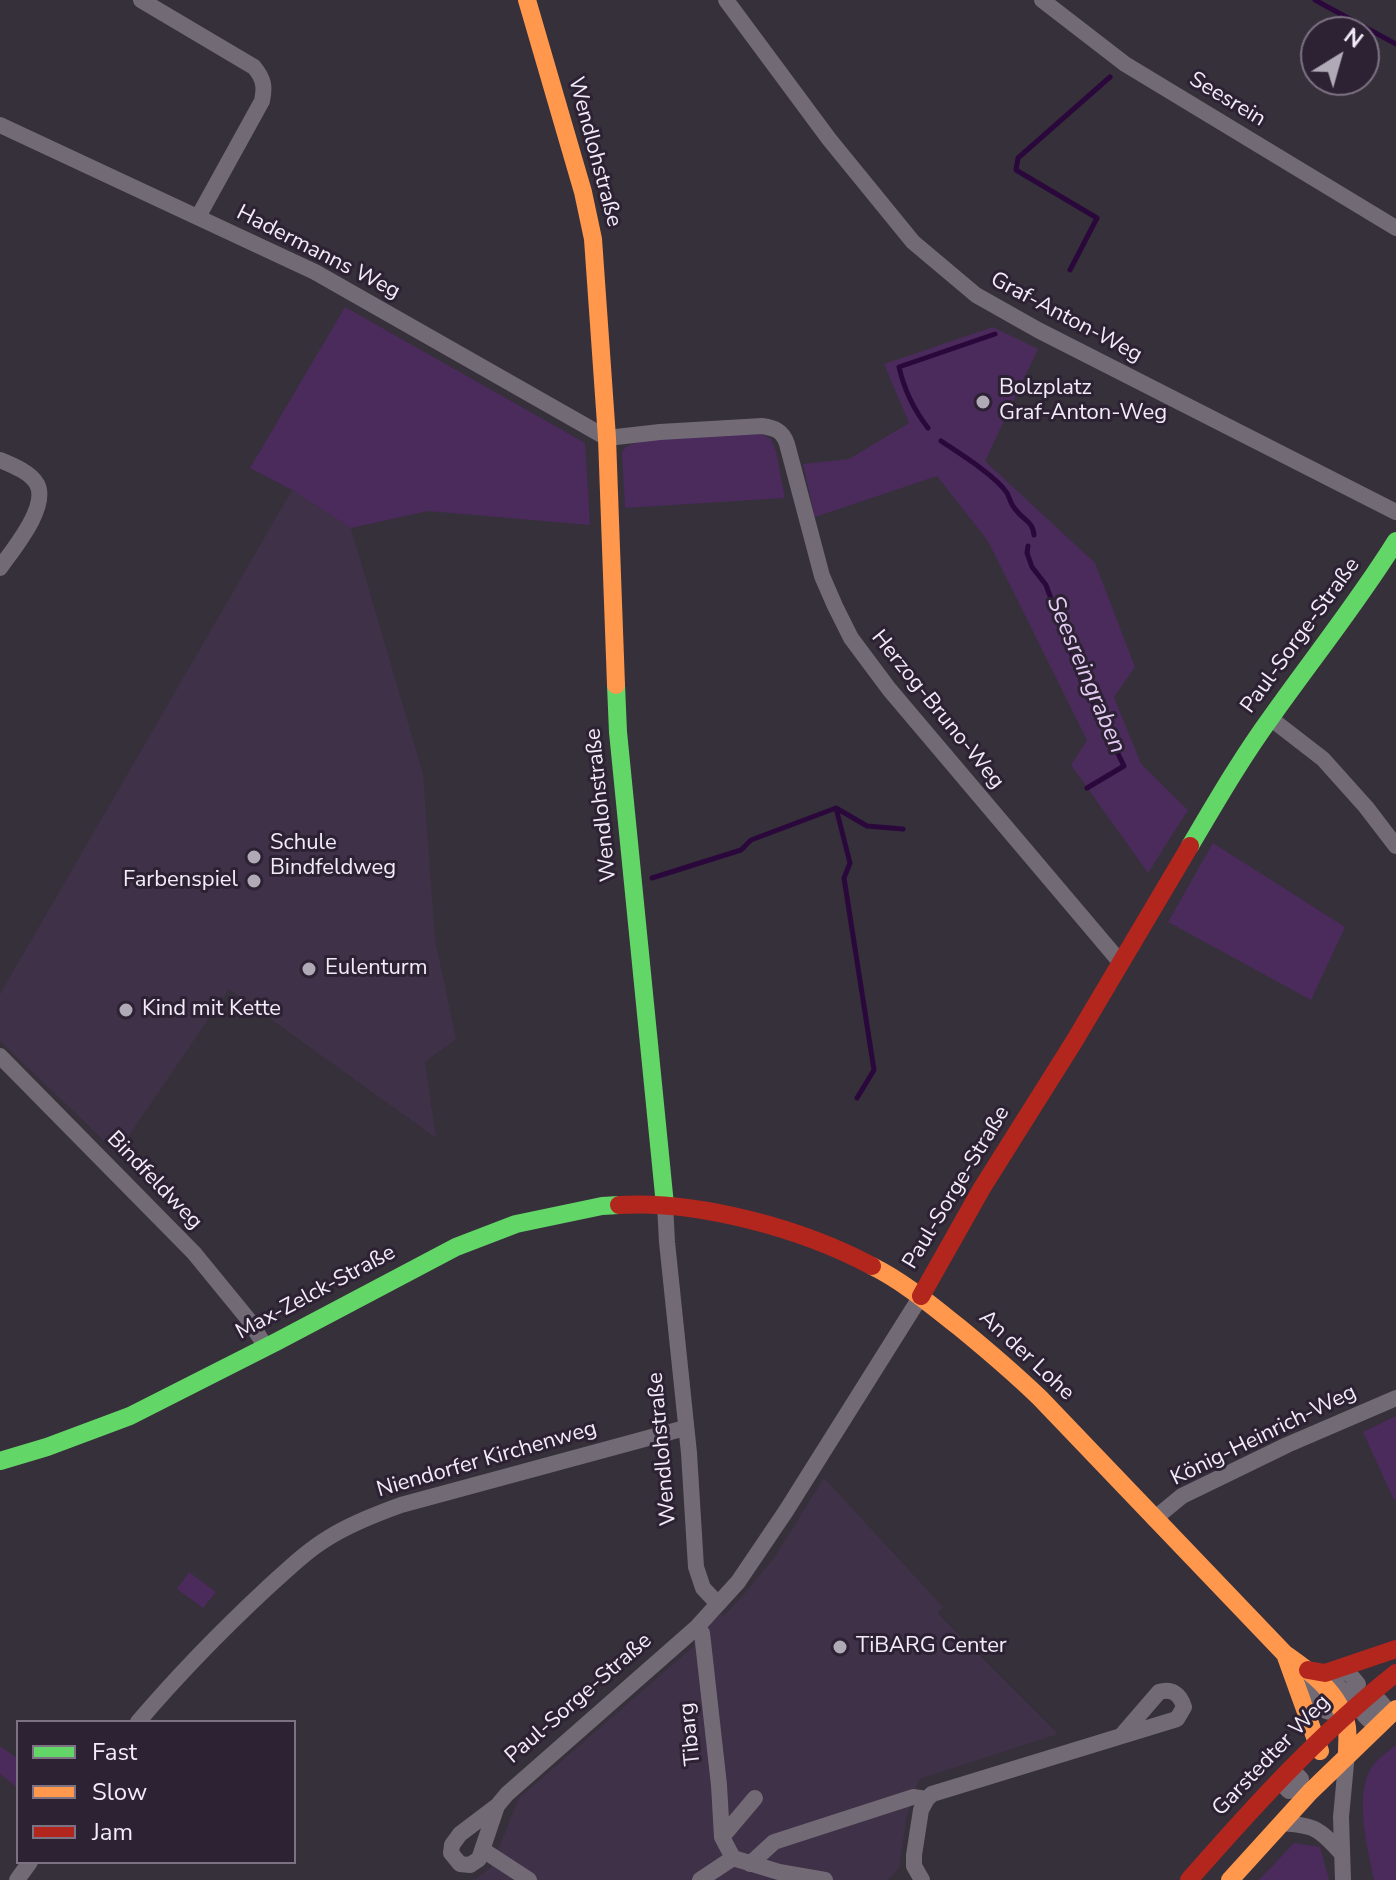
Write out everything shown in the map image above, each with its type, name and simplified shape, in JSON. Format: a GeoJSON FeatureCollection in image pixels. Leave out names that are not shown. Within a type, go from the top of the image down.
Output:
{"type":"FeatureCollection","features":[{"type":"Feature","properties":{"kind":"street"},"geometry":{"type":"LineString","coordinates":[[141,0],[254,67],[262,76],[265,87],[262,101],[198,217]]}},
{"type":"Feature","properties":{"kind":"street","name":"Wendlohstraße"},"geometry":{"type":"LineString","coordinates":[[527,0],[583,192],[593,239],[607,438],[618,732],[689,1453],[696,1567],[703,1588],[718,1604]]}},
{"type":"Feature","properties":{"kind":"street","name":"Graf-Anton-Weg"},"geometry":{"type":"LineString","coordinates":[[726,0],[829,139],[913,242],[976,295],[1038,330],[1396,512]]}},
{"type":"Feature","properties":{"kind":"street","name":"Seesrein"},"geometry":{"type":"LineString","coordinates":[[1042,0],[1125,64],[1396,228]]}},
{"type":"Feature","properties":{"kind":"street","name":"Hadermanns Weg"},"geometry":{"type":"LineString","coordinates":[[0,125],[315,272],[607,438]]}},
{"type":"Feature","properties":{"kind":"street","name":"Herzog-Bruno-Weg"},"geometry":{"type":"LineString","coordinates":[[607,438],[762,426],[781,431],[822,576],[851,638],[889,689],[1121,963]]}},
{"type":"Feature","properties":{"kind":"street"},"geometry":{"type":"LineString","coordinates":[[0,460],[19,468],[36,482],[40,497],[30,524],[0,568]]}},
{"type":"Feature","properties":{"kind":"street","name":"Paul-Sorge-Straße"},"geometry":{"type":"LineString","coordinates":[[497,1806],[483,1850],[475,1862],[465,1865],[456,1861],[451,1849],[454,1840],[497,1806],[697,1627],[738,1582],[764,1546],[921,1296],[982,1188],[1121,963],[1224,788],[1270,718],[1372,580],[1396,541]]}},
{"type":"Feature","properties":{"kind":"street"},"geometry":{"type":"LineString","coordinates":[[1270,718],[1323,759],[1396,846]]}},
{"type":"Feature","properties":{"kind":"street","name":"Bindfeldweg"},"geometry":{"type":"LineString","coordinates":[[0,1056],[194,1253],[248,1319],[266,1347]]}},
{"type":"Feature","properties":{"kind":"street","name":"An der Lohe"},"geometry":{"type":"LineString","coordinates":[[665,1205],[760,1223],[802,1236],[875,1266],[921,1296],[1040,1398],[1285,1654],[1329,1690],[1344,1716],[1347,1753]]}},
{"type":"Feature","properties":{"kind":"street","name":"Max-Zelck-Straße"},"geometry":{"type":"LineString","coordinates":[[0,1461],[130,1416],[450,1249],[516,1224],[602,1206],[665,1205]]}},
{"type":"Feature","properties":{"kind":"street","name":"König-Heinrich-Weg"},"geometry":{"type":"LineString","coordinates":[[1154,1519],[1182,1496],[1287,1445],[1396,1398]]}},
{"type":"Feature","properties":{"kind":"street","name":"Niendorfer Kirchenweg"},"geometry":{"type":"LineString","coordinates":[[140,1720],[242,1612],[293,1565],[333,1535],[401,1505],[685,1428]]}},
{"type":"Feature","properties":{"kind":"street","name":"Tibarg"},"geometry":{"type":"LineString","coordinates":[[697,1627],[702,1633],[722,1837],[733,1858]]}},
{"type":"Feature","properties":{"kind":"street","name":"Garstedter Weg"},"geometry":{"type":"LineString","coordinates":[[1310,1676],[1396,1649]]}},
{"type":"Feature","properties":{"kind":"street","name":"An der Lohe"},"geometry":{"type":"LineString","coordinates":[[1285,1654],[1327,1773]]}},
{"type":"Feature","properties":{"kind":"street","name":"Garstedter Weg"},"geometry":{"type":"LineString","coordinates":[[1189,1880],[1282,1775],[1317,1740],[1396,1673]]}},
{"type":"Feature","properties":{"kind":"street"},"geometry":{"type":"LineString","coordinates":[[1230,1880],[1390,1708]]}},
{"type":"Feature","properties":{"kind":"street"},"geometry":{"type":"LineString","coordinates":[[918,1879],[914,1855],[921,1810],[927,1799],[938,1791],[1121,1736]]}},
{"type":"Feature","properties":{"kind":"street"},"geometry":{"type":"LineString","coordinates":[[1343,1880],[1341,1817],[1347,1753]]}},
{"type":"Feature","properties":{"kind":"street"},"geometry":{"type":"LineString","coordinates":[[1327,1773],[1341,1817]]}},
{"type":"Feature","properties":{"kind":"street"},"geometry":{"type":"LineString","coordinates":[[750,1864],[774,1842],[913,1797],[927,1799]]}},
{"type":"Feature","properties":{"kind":"street"},"geometry":{"type":"LineString","coordinates":[[722,1837],[755,1798]]}},
{"type":"Feature","properties":{"kind":"street"},"geometry":{"type":"LineString","coordinates":[[1281,1823],[1306,1825],[1324,1834],[1342,1854]]}},
{"type":"Feature","properties":{"kind":"street"},"geometry":{"type":"LineString","coordinates":[[483,1850],[529,1880]]}},
{"type":"Feature","properties":{"kind":"street"},"geometry":{"type":"LineString","coordinates":[[700,1880],[733,1858],[779,1872],[825,1880]]}},
{"type":"Feature","properties":{"kind":"shaded area"},"geometry":{"type":"Polygon","coordinates":[[[345,307],[585,443],[590,525],[428,511],[351,528],[292,490],[250,468],[345,307]]]}},
{"type":"Feature","properties":{"kind":"shaded area"},"geometry":{"type":"Polygon","coordinates":[[[993,327],[1038,349],[985,461],[1095,563],[1135,667],[1114,697],[1141,764],[1188,810],[1148,873],[1071,765],[1087,740],[988,541],[937,476],[815,517],[803,464],[849,459],[909,423],[884,364],[993,327]]]}},
{"type":"Feature","properties":{"kind":"shaded area"},"geometry":{"type":"Polygon","coordinates":[[[757,432],[771,439],[785,498],[625,508],[622,452],[627,446],[643,441],[757,432]]]}},
{"type":"Feature","properties":{"kind":"shaded area","name":"Schule Bindfeldweg"},"geometry":{"type":"Polygon","coordinates":[[[292,490],[351,528],[423,774],[435,939],[456,1039],[425,1062],[436,1138],[229,989],[117,1153],[0,1041],[0,994],[292,490]]]}},
{"type":"Feature","properties":{"kind":"shaded area"},"geometry":{"type":"Polygon","coordinates":[[[1213,843],[1345,927],[1311,1000],[1168,922],[1213,843]]]}},
{"type":"Feature","properties":{"kind":"shaded area"},"geometry":{"type":"Polygon","coordinates":[[[1396,1416],[1396,1499],[1394,1500],[1363,1432],[1396,1416]]]}},
{"type":"Feature","properties":{"kind":"shaded area"},"geometry":{"type":"Polygon","coordinates":[[[824,1478],[943,1607],[937,1613],[1058,1734],[919,1779],[907,1815],[899,1868],[888,1880],[469,1880],[476,1879],[491,1867],[519,1798],[694,1646],[694,1639],[740,1599],[774,1558],[824,1478]]]}},
{"type":"Feature","properties":{"kind":"shaded area"},"geometry":{"type":"Polygon","coordinates":[[[189,1572],[216,1592],[203,1608],[177,1589],[189,1572]]]}},
{"type":"Feature","properties":{"kind":"shaded area"},"geometry":{"type":"Polygon","coordinates":[[[1396,1745],[1396,1880],[1374,1880],[1364,1826],[1365,1784],[1374,1764],[1396,1745]]]}},
{"type":"Feature","properties":{"kind":"shaded area"},"geometry":{"type":"Polygon","coordinates":[[[0,1746],[16,1758],[16,1786],[0,1774],[0,1746]]]}},
{"type":"Feature","properties":{"kind":"shaded area"},"geometry":{"type":"Polygon","coordinates":[[[1294,1843],[1320,1847],[1329,1880],[1259,1880],[1294,1843]]]}},
{"type":"Feature","properties":{"kind":"waterway"},"geometry":{"type":"LineString","coordinates":[[1315,0],[1396,44]]}},
{"type":"Feature","properties":{"kind":"waterway","name":"Seesreingraben"},"geometry":{"type":"LineString","coordinates":[[1070,270],[1097,218],[1016,170],[1018,158],[1110,77]]}},
{"type":"Feature","properties":{"kind":"waterway","name":"Seesreingraben"},"geometry":{"type":"LineString","coordinates":[[928,428],[910,399],[899,367],[995,334]]}},
{"type":"Feature","properties":{"kind":"waterway","name":"Seesreingraben"},"geometry":{"type":"LineString","coordinates":[[941,441],[1002,486],[1014,508],[1032,527],[1034,535]]}},
{"type":"Feature","properties":{"kind":"waterway","name":"Seesreingraben"},"geometry":{"type":"LineString","coordinates":[[1028,546],[1032,567],[1046,585],[1080,676],[1124,766],[1087,788]]}},
{"type":"Feature","properties":{"kind":"waterway"},"geometry":{"type":"LineString","coordinates":[[836,808],[850,863],[844,878],[874,1070],[857,1098]]}},
{"type":"Feature","properties":{"kind":"waterway"},"geometry":{"type":"LineString","coordinates":[[652,878],[741,850],[751,840],[836,808],[867,826],[903,829]]}},
{"type":"Feature","properties":{"kind":"traffic: fast"},"geometry":{"type":"LineString","coordinates":[[1190,846],[1250,747],[1396,541]]}},
{"type":"Feature","properties":{"kind":"traffic: fast"},"geometry":{"type":"LineString","coordinates":[[616,685],[618,732],[665,1205]]}},
{"type":"Feature","properties":{"kind":"traffic: fast"},"geometry":{"type":"LineString","coordinates":[[0,1461],[130,1416],[456,1247],[516,1224],[619,1205]]}},
{"type":"Feature","properties":{"kind":"traffic: slow"},"geometry":{"type":"LineString","coordinates":[[527,0],[583,192],[593,239],[607,438],[616,685]]}},
{"type":"Feature","properties":{"kind":"traffic: slow"},"geometry":{"type":"LineString","coordinates":[[872,1266],[928,1302],[1040,1398],[1285,1654],[1324,1685],[1344,1715],[1347,1753]]}},
{"type":"Feature","properties":{"kind":"traffic: slow"},"geometry":{"type":"LineString","coordinates":[[1285,1654],[1320,1751]]}},
{"type":"Feature","properties":{"kind":"traffic: slow"},"geometry":{"type":"LineString","coordinates":[[1230,1880],[1310,1792],[1396,1709]]}},
{"type":"Feature","properties":{"kind":"traffic: jam"},"geometry":{"type":"LineString","coordinates":[[921,1296],[982,1188],[1075,1040],[1190,846]]}},
{"type":"Feature","properties":{"kind":"traffic: jam"},"geometry":{"type":"LineString","coordinates":[[619,1205],[682,1207],[716,1212],[814,1240],[872,1266]]}},
{"type":"Feature","properties":{"kind":"traffic: jam"},"geometry":{"type":"LineString","coordinates":[[1308,1670],[1325,1673],[1396,1649]]}},
{"type":"Feature","properties":{"kind":"traffic: jam"},"geometry":{"type":"LineString","coordinates":[[1189,1880],[1314,1746],[1396,1673]]}},
{"type":"Feature","properties":{"kind":"place","name":"Bolzplatz Graf-Anton-Weg"},"geometry":{"type":"Point","coordinates":[983,402]}},
{"type":"Feature","properties":{"kind":"place","name":"Schule Bindfeldweg"},"geometry":{"type":"Point","coordinates":[254,857]}},
{"type":"Feature","properties":{"kind":"place","name":"Farbenspiel"},"geometry":{"type":"Point","coordinates":[254,881]}},
{"type":"Feature","properties":{"kind":"place","name":"Eulenturm"},"geometry":{"type":"Point","coordinates":[309,969]}},
{"type":"Feature","properties":{"kind":"place","name":"Kind mit Kette"},"geometry":{"type":"Point","coordinates":[126,1010]}},
{"type":"Feature","properties":{"kind":"place","name":"TiBARG Center"},"geometry":{"type":"Point","coordinates":[840,1647]}}]}
